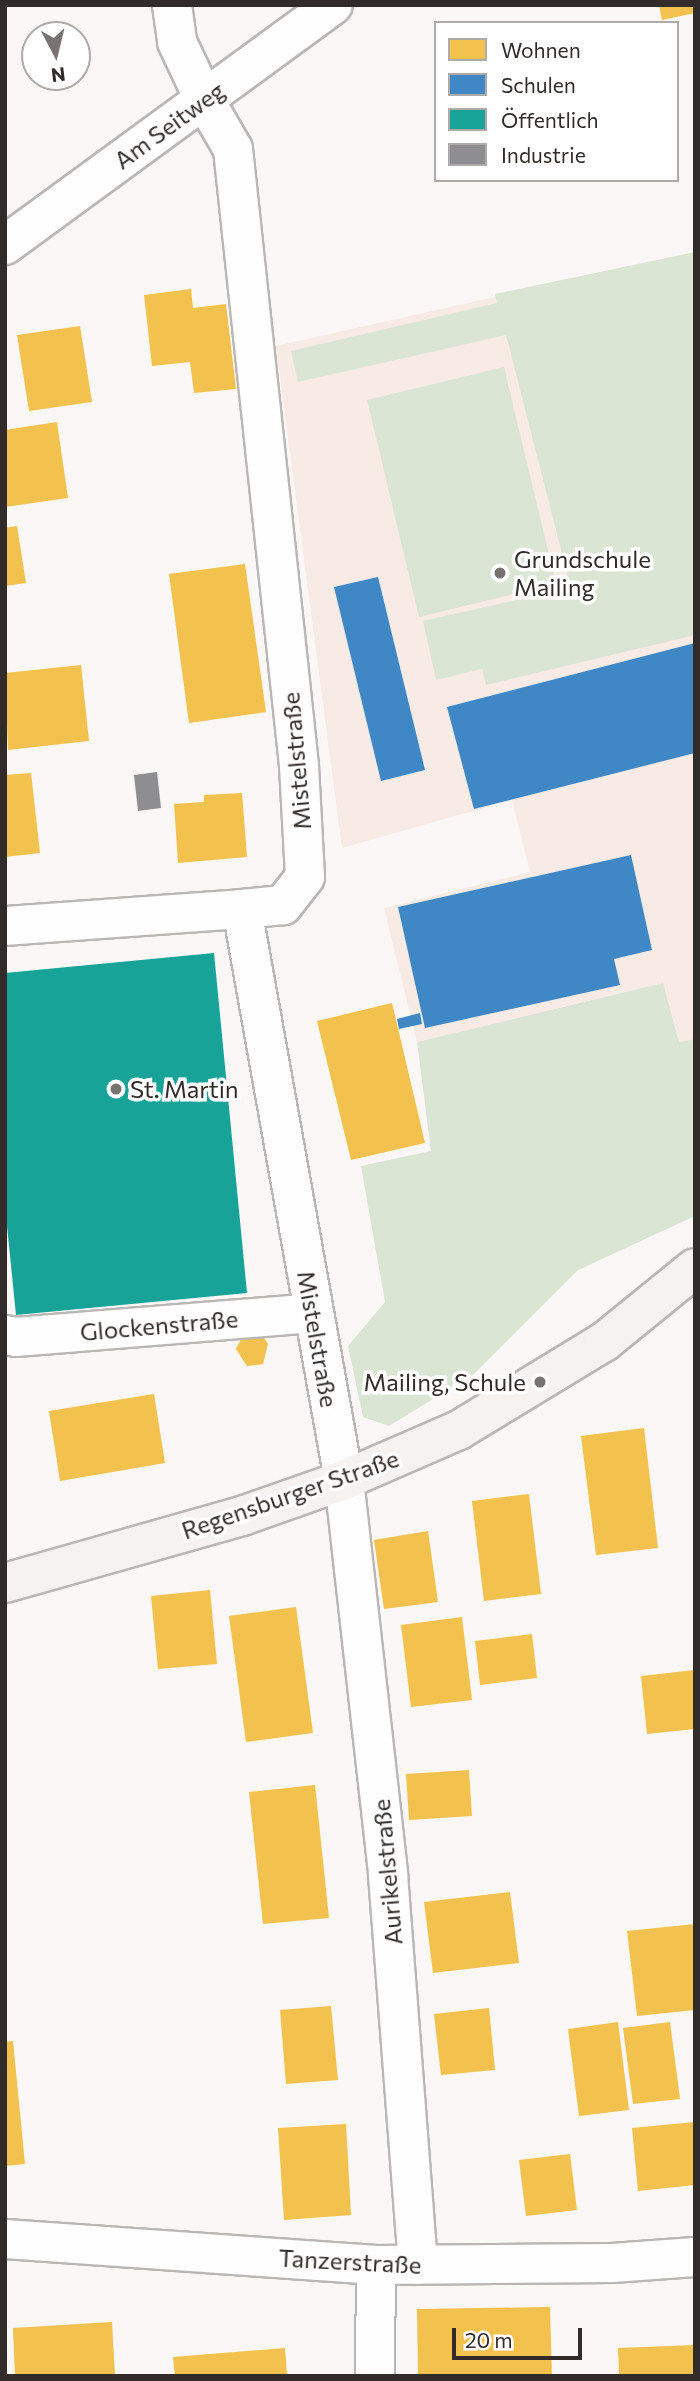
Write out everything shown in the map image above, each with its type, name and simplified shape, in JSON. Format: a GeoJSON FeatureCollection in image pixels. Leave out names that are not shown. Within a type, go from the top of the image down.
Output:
{"type":"FeatureCollection","features":[{"type":"Feature","properties":{"kind":"street","name":"Mistelstraße"},"geometry":{"type":"LineString","coordinates":[[173,5],[177,42],[204,99],[233,149],[299,766],[305,877],[283,905],[242,909],[344,1480]]}},
{"type":"Feature","properties":{"kind":"street","name":"Am Seitweg"},"geometry":{"type":"LineString","coordinates":[[5,245],[333,5]]}},
{"type":"Feature","properties":{"kind":"street"},"geometry":{"type":"LineString","coordinates":[[5,926],[242,909]]}},
{"type":"Feature","properties":{"kind":"street","name":"Regensburger Straße"},"geometry":{"type":"LineString","coordinates":[[5,1583],[242,1516],[344,1480],[459,1430],[604,1342],[695,1268]]}},
{"type":"Feature","properties":{"kind":"street","name":"Glockenstraße"},"geometry":{"type":"LineString","coordinates":[[5,1335],[16,1337],[313,1313]]}},
{"type":"Feature","properties":{"kind":"street","name":"Aurikelstraße"},"geometry":{"type":"LineString","coordinates":[[344,1480],[388,1875],[418,2265]]}},
{"type":"Feature","properties":{"kind":"street","name":"Tanzerstraße"},"geometry":{"type":"LineString","coordinates":[[5,2239],[376,2265],[612,2263],[695,2256]]}},
{"type":"Feature","properties":{"kind":"street"},"geometry":{"type":"LineString","coordinates":[[375,2376],[376,2265]]}},
{"type":"Feature","properties":{"kind":"shaded area","name":"Grundschule Mailing"},"geometry":{"type":"Polygon","coordinates":[[[695,252],[695,1039],[679,1042],[662,983],[417,1042],[384,908],[530,872],[512,800],[342,848],[276,346],[695,252]]]}},
{"type":"Feature","properties":{"kind":"green space"},"geometry":{"type":"Polygon","coordinates":[[[695,252],[695,635],[486,685],[482,669],[436,680],[423,621],[571,588],[506,335],[298,382],[291,351],[497,303],[495,294],[695,252]]]}},
{"type":"Feature","properties":{"kind":"green space"},"geometry":{"type":"Polygon","coordinates":[[[504,367],[556,584],[419,617],[367,400],[504,367]]]}},
{"type":"Feature","properties":{"kind":"green space"},"geometry":{"type":"Polygon","coordinates":[[[663,983],[679,1042],[695,1039],[695,1216],[578,1270],[474,1374],[389,1426],[363,1417],[348,1346],[385,1302],[361,1166],[431,1151],[417,1042],[663,983]]]}},
{"type":"Feature","properties":{"kind":"building: Wohnen"},"geometry":{"type":"Polygon","coordinates":[[[659,5],[695,5],[695,13],[662,20],[659,5]]]}},
{"type":"Feature","properties":{"kind":"building: Wohnen"},"geometry":{"type":"Polygon","coordinates":[[[191,289],[193,308],[226,304],[236,389],[194,393],[190,362],[152,366],[144,295],[191,289]]]}},
{"type":"Feature","properties":{"kind":"building: Wohnen"},"geometry":{"type":"Polygon","coordinates":[[[80,326],[92,402],[29,411],[17,335],[80,326]]]}},
{"type":"Feature","properties":{"kind":"building: Wohnen"},"geometry":{"type":"Polygon","coordinates":[[[57,422],[68,498],[5,507],[5,430],[57,422]]]}},
{"type":"Feature","properties":{"kind":"building: Wohnen"},"geometry":{"type":"Polygon","coordinates":[[[17,526],[26,583],[5,586],[5,528],[17,526]]]}},
{"type":"Feature","properties":{"kind":"building: Wohnen"},"geometry":{"type":"Polygon","coordinates":[[[245,564],[266,712],[189,723],[169,574],[245,564]]]}},
{"type":"Feature","properties":{"kind":"building: Wohnen"},"geometry":{"type":"Polygon","coordinates":[[[81,665],[89,741],[8,750],[5,673],[81,665]]]}},
{"type":"Feature","properties":{"kind":"building: Wohnen"},"geometry":{"type":"Polygon","coordinates":[[[31,773],[40,853],[5,857],[5,775],[31,773]]]}},
{"type":"Feature","properties":{"kind":"building: Wohnen"},"geometry":{"type":"Polygon","coordinates":[[[242,793],[247,857],[178,863],[174,804],[204,802],[204,795],[242,793]]]}},
{"type":"Feature","properties":{"kind":"building: Wohnen"},"geometry":{"type":"Polygon","coordinates":[[[392,1003],[425,1143],[351,1160],[317,1021],[392,1003]]]}},
{"type":"Feature","properties":{"kind":"building: Wohnen"},"geometry":{"type":"Polygon","coordinates":[[[260,1332],[268,1344],[263,1364],[247,1366],[236,1349],[243,1335],[260,1332]]]}},
{"type":"Feature","properties":{"kind":"building: Wohnen"},"geometry":{"type":"Polygon","coordinates":[[[154,1394],[165,1463],[60,1481],[49,1411],[154,1394]]]}},
{"type":"Feature","properties":{"kind":"building: Wohnen"},"geometry":{"type":"Polygon","coordinates":[[[644,1428],[658,1548],[596,1555],[581,1436],[644,1428]]]}},
{"type":"Feature","properties":{"kind":"building: Wohnen"},"geometry":{"type":"Polygon","coordinates":[[[529,1494],[541,1594],[484,1601],[472,1501],[529,1494]]]}},
{"type":"Feature","properties":{"kind":"building: Wohnen"},"geometry":{"type":"Polygon","coordinates":[[[428,1531],[438,1602],[384,1609],[374,1540],[428,1531]]]}},
{"type":"Feature","properties":{"kind":"building: Wohnen"},"geometry":{"type":"Polygon","coordinates":[[[210,1590],[217,1664],[158,1669],[151,1596],[210,1590]]]}},
{"type":"Feature","properties":{"kind":"building: Wohnen"},"geometry":{"type":"Polygon","coordinates":[[[296,1607],[313,1733],[246,1742],[229,1616],[296,1607]]]}},
{"type":"Feature","properties":{"kind":"building: Wohnen"},"geometry":{"type":"Polygon","coordinates":[[[462,1617],[472,1700],[411,1707],[401,1625],[462,1617]]]}},
{"type":"Feature","properties":{"kind":"building: Wohnen"},"geometry":{"type":"Polygon","coordinates":[[[532,1634],[537,1678],[480,1685],[475,1641],[532,1634]]]}},
{"type":"Feature","properties":{"kind":"building: Wohnen"},"geometry":{"type":"Polygon","coordinates":[[[695,1670],[695,1729],[647,1734],[641,1676],[695,1670]]]}},
{"type":"Feature","properties":{"kind":"building: Wohnen"},"geometry":{"type":"Polygon","coordinates":[[[469,1770],[472,1816],[409,1820],[406,1774],[469,1770]]]}},
{"type":"Feature","properties":{"kind":"building: Wohnen"},"geometry":{"type":"Polygon","coordinates":[[[315,1785],[329,1918],[263,1924],[249,1792],[315,1785]]]}},
{"type":"Feature","properties":{"kind":"building: Wohnen"},"geometry":{"type":"Polygon","coordinates":[[[510,1892],[519,1963],[433,1973],[424,1902],[510,1892]]]}},
{"type":"Feature","properties":{"kind":"building: Wohnen"},"geometry":{"type":"Polygon","coordinates":[[[695,1924],[695,2010],[637,2016],[627,1931],[695,1924]]]}},
{"type":"Feature","properties":{"kind":"building: Wohnen"},"geometry":{"type":"Polygon","coordinates":[[[331,2006],[338,2080],[286,2084],[280,2010],[331,2006]]]}},
{"type":"Feature","properties":{"kind":"building: Wohnen"},"geometry":{"type":"Polygon","coordinates":[[[489,2008],[495,2070],[441,2075],[434,2014],[489,2008]]]}},
{"type":"Feature","properties":{"kind":"building: Wohnen"},"geometry":{"type":"Polygon","coordinates":[[[618,2022],[629,2110],[579,2116],[568,2029],[618,2022]]]}},
{"type":"Feature","properties":{"kind":"building: Wohnen"},"geometry":{"type":"Polygon","coordinates":[[[670,2022],[680,2099],[633,2104],[623,2028],[670,2022]]]}},
{"type":"Feature","properties":{"kind":"building: Wohnen"},"geometry":{"type":"Polygon","coordinates":[[[13,2041],[25,2164],[5,2166],[5,2042],[13,2041]]]}},
{"type":"Feature","properties":{"kind":"building: Wohnen"},"geometry":{"type":"Polygon","coordinates":[[[695,2122],[695,2185],[638,2191],[632,2128],[695,2122]]]}},
{"type":"Feature","properties":{"kind":"building: Wohnen"},"geometry":{"type":"Polygon","coordinates":[[[346,2124],[351,2215],[284,2220],[278,2128],[346,2124]]]}},
{"type":"Feature","properties":{"kind":"building: Wohnen"},"geometry":{"type":"Polygon","coordinates":[[[570,2154],[577,2210],[526,2216],[519,2160],[570,2154]]]}},
{"type":"Feature","properties":{"kind":"building: Wohnen"},"geometry":{"type":"Polygon","coordinates":[[[550,2307],[552,2376],[418,2376],[417,2309],[550,2307]]]}},
{"type":"Feature","properties":{"kind":"building: Wohnen"},"geometry":{"type":"Polygon","coordinates":[[[112,2322],[115,2376],[15,2376],[13,2328],[112,2322]]]}},
{"type":"Feature","properties":{"kind":"building: Wohnen"},"geometry":{"type":"Polygon","coordinates":[[[695,2345],[695,2376],[619,2376],[618,2348],[695,2345]]]}},
{"type":"Feature","properties":{"kind":"building: Wohnen"},"geometry":{"type":"Polygon","coordinates":[[[285,2348],[287,2376],[175,2376],[173,2357],[285,2348]]]}},
{"type":"Feature","properties":{"kind":"building: Schulen"},"geometry":{"type":"Polygon","coordinates":[[[378,577],[425,770],[381,781],[334,587],[378,577]]]}},
{"type":"Feature","properties":{"kind":"building: Schulen"},"geometry":{"type":"Polygon","coordinates":[[[695,643],[695,753],[474,809],[447,707],[695,643]]]}},
{"type":"Feature","properties":{"kind":"building: Schulen"},"geometry":{"type":"Polygon","coordinates":[[[631,855],[652,950],[614,959],[620,985],[425,1028],[398,907],[631,855]]]}},
{"type":"Feature","properties":{"kind":"building: Schulen"},"geometry":{"type":"Polygon","coordinates":[[[420,1013],[422,1024],[399,1029],[397,1019],[420,1013]]]}},
{"type":"Feature","properties":{"kind":"building: Öffentlich","name":"St. Martin"},"geometry":{"type":"Polygon","coordinates":[[[214,953],[247,1293],[16,1315],[5,1206],[5,973],[214,953]]]}},
{"type":"Feature","properties":{"kind":"building: Industrie"},"geometry":{"type":"Polygon","coordinates":[[[157,772],[161,808],[138,811],[134,775],[157,772]]]}},
{"type":"Feature","properties":{"kind":"place","name":"Grundschule Mailing"},"geometry":{"type":"Point","coordinates":[500,573]}},
{"type":"Feature","properties":{"kind":"place","name":"St. Martin"},"geometry":{"type":"Point","coordinates":[116,1089]}},
{"type":"Feature","properties":{"kind":"place","name":"Mailing, Schule"},"geometry":{"type":"Point","coordinates":[540,1382]}}]}
